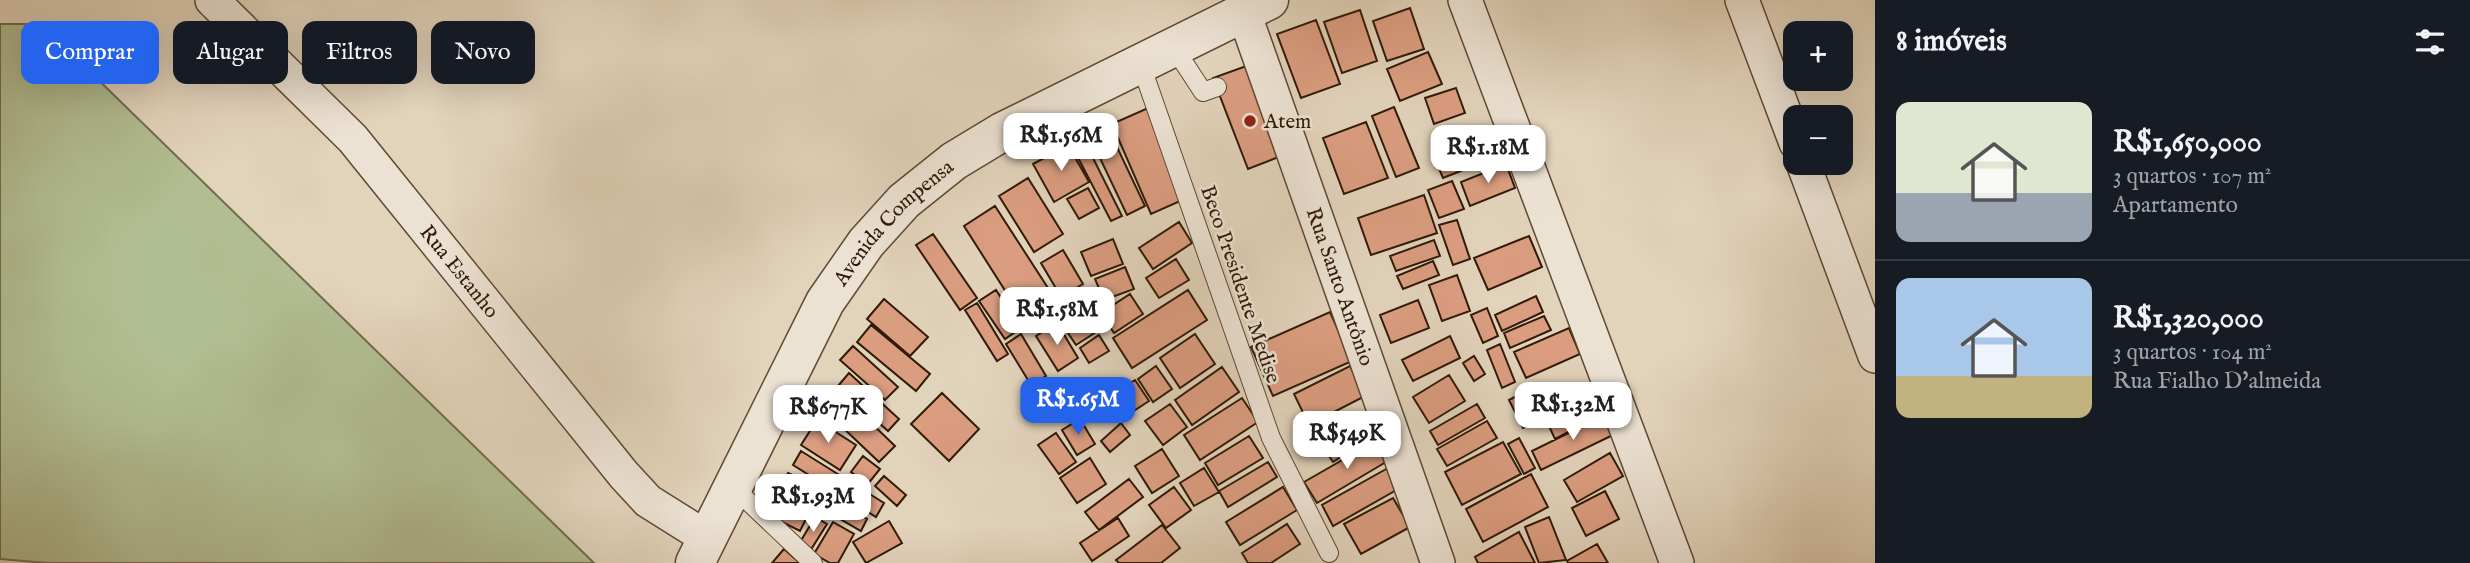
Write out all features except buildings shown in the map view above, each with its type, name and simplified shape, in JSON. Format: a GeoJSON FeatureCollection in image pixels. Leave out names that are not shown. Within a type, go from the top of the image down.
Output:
{"type":"FeatureCollection","features":[{"type":"Feature","properties":{"kind":"street","name":"Rua Estanho"},"geometry":{"type":"LineString","coordinates":[[212,0],[352,139],[624,475],[701,551]]}},
{"type":"Feature","properties":{"kind":"street"},"geometry":{"type":"LineString","coordinates":[[1465,0],[1677,563]]}},
{"type":"Feature","properties":{"kind":"street"},"geometry":{"type":"LineString","coordinates":[[1742,0],[1783,109]]}},
{"type":"Feature","properties":{"kind":"street","name":"Avenida Compensa"},"geometry":{"type":"LineString","coordinates":[[701,551],[825,302],[866,243],[904,201],[954,161],[1002,132],[1256,6]]}},
{"type":"Feature","properties":{"kind":"street","name":"Rua Santo Antônio"},"geometry":{"type":"LineString","coordinates":[[1256,6],[1258,69],[1438,563]]}},
{"type":"Feature","properties":{"kind":"street"},"geometry":{"type":"LineString","coordinates":[[1807,175],[1875,356]]}},
{"type":"Feature","properties":{"kind":"lane"},"geometry":{"type":"LineString","coordinates":[[1157,54],[1203,92],[1217,87]]}},
{"type":"Feature","properties":{"kind":"lane","name":"Beco Presidente Medise"},"geometry":{"type":"LineString","coordinates":[[1157,54],[1271,438],[1329,553]]}},
{"type":"Feature","properties":{"kind":"lane"},"geometry":{"type":"LineString","coordinates":[[733,487],[813,563]]}},
{"type":"Feature","properties":{"kind":"green space"},"geometry":{"type":"Polygon","coordinates":[[[0,24],[21,24],[21,84],[103,84],[594,563],[47,563],[0,559],[0,24]]]}},
{"type":"Feature","properties":{"kind":"place","name":"Atem"},"geometry":{"type":"Point","coordinates":[1250,121]}}]}
